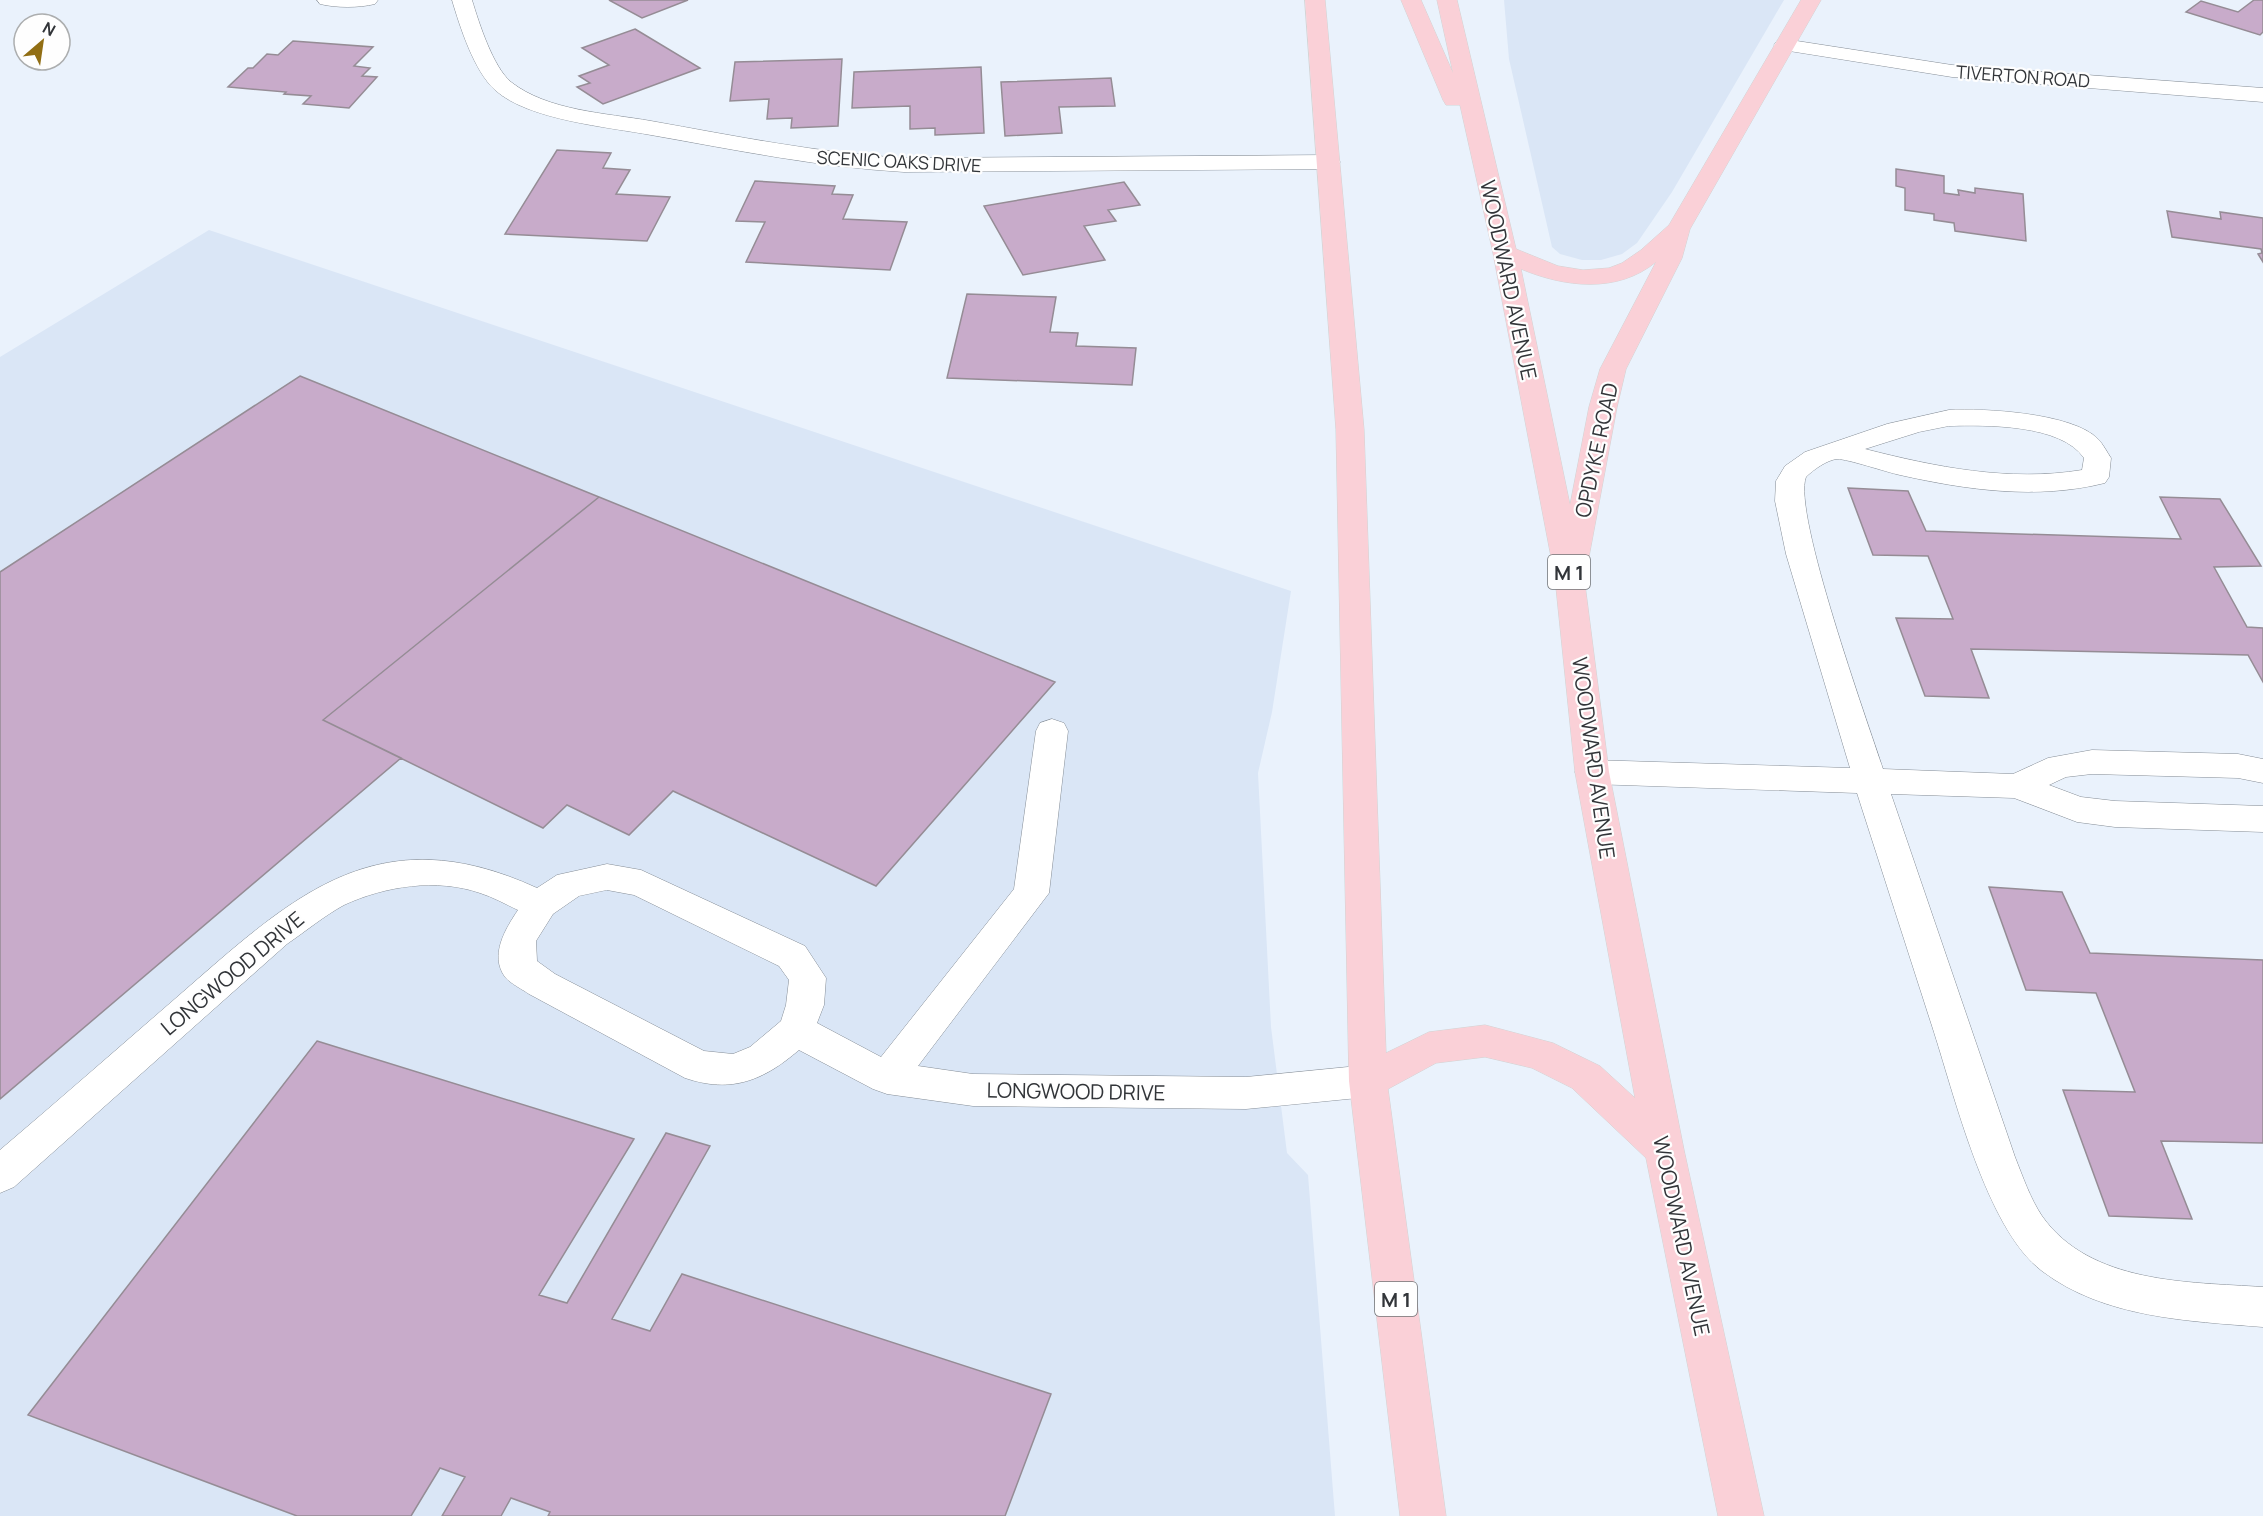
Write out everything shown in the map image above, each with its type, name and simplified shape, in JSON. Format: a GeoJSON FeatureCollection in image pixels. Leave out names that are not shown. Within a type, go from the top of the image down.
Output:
{"type":"FeatureCollection","features":[{"type":"Feature","properties":{"kind":"main road","name":"M 1"},"geometry":{"type":"LineString","coordinates":[[1315,0],[1350,430],[1368,1081],[1423,1516]]}},
{"type":"Feature","properties":{"kind":"main road"},"geometry":{"type":"LineString","coordinates":[[1411,0],[1487,177]]}},
{"type":"Feature","properties":{"kind":"main road","name":"WOODWARD AVENUE"},"geometry":{"type":"LineString","coordinates":[[1447,0],[1505,253],[1570,578],[1592,772],[1664,1150],[1741,1516]]}},
{"type":"Feature","properties":{"kind":"main road","name":"OPDYKE ROAD"},"geometry":{"type":"LineString","coordinates":[[1570,578],[1603,407],[1613,369],[1670,258],[1678,229],[1811,0]]}},
{"type":"Feature","properties":{"kind":"main road","name":"OPDYKE ROAD"},"geometry":{"type":"LineString","coordinates":[[1505,253],[1538,269],[1565,276],[1589,278],[1614,275],[1633,267],[1678,229]]}},
{"type":"Feature","properties":{"kind":"main road"},"geometry":{"type":"LineString","coordinates":[[1368,1081],[1430,1048],[1485,1041],[1540,1054],[1586,1077],[1664,1150]]}},
{"type":"Feature","properties":{"kind":"street"},"geometry":{"type":"LineString","coordinates":[[327,0],[368,0]]}},
{"type":"Feature","properties":{"kind":"street","name":"SCENIC OAKS DRIVE"},"geometry":{"type":"LineString","coordinates":[[462,0],[467,19],[497,79],[512,92],[585,117],[744,147],[845,161],[904,165],[1329,162]]}},
{"type":"Feature","properties":{"kind":"street","name":"TIVERTON ROAD"},"geometry":{"type":"LineString","coordinates":[[1784,45],[1941,69],[2263,95]]}},
{"type":"Feature","properties":{"kind":"street"},"geometry":{"type":"LineString","coordinates":[[1835,450],[1944,477],[1980,481],[2076,482],[2095,477],[2100,467],[2096,453],[2082,440],[2061,430],[2028,422],[1987,417],[1948,418],[1913,425],[1835,450],[1813,459],[1796,471],[1790,480],[1789,501],[1805,567],[1870,782],[1995,1157],[2013,1200],[2032,1235],[2065,1264],[2105,1283],[2148,1296],[2263,1307]]}},
{"type":"Feature","properties":{"kind":"street"},"geometry":{"type":"LineString","coordinates":[[887,1078],[1031,894],[1052,731]]}},
{"type":"Feature","properties":{"kind":"street"},"geometry":{"type":"LineString","coordinates":[[2017,786],[2060,766],[2092,762],[2238,766],[2263,771]]}},
{"type":"Feature","properties":{"kind":"street"},"geometry":{"type":"LineString","coordinates":[[1592,772],[2017,786],[2077,810],[2115,814],[2263,819]]}},
{"type":"Feature","properties":{"kind":"street","name":"LONGWOOD DRIVE"},"geometry":{"type":"LineString","coordinates":[[0,1175],[274,934],[313,906],[357,885],[406,874],[449,873],[480,879],[540,904]]}},
{"type":"Feature","properties":{"kind":"street"},"geometry":{"type":"LineString","coordinates":[[607,877],[641,883],[792,956],[808,978],[805,1005],[796,1030],[764,1058],[735,1070],[699,1067],[542,984],[519,968],[518,940],[540,904],[569,885],[607,877]]}},
{"type":"Feature","properties":{"kind":"street","name":"LONGWOOD DRIVE"},"geometry":{"type":"LineString","coordinates":[[796,1030],[887,1078],[973,1090],[1246,1093],[1368,1081]]}},
{"type":"Feature","properties":{"kind":"shaded area"},"geometry":{"type":"Polygon","coordinates":[[[1504,0],[1784,0],[1672,192],[1637,243],[1622,254],[1601,260],[1582,260],[1560,254],[1552,247],[1509,59],[1504,0]]]}},
{"type":"Feature","properties":{"kind":"shaded area"},"geometry":{"type":"Polygon","coordinates":[[[209,230],[1291,591],[1272,712],[1258,773],[1271,1027],[1287,1153],[1308,1175],[1335,1516],[0,1516],[0,357],[209,230]]]}},
{"type":"Feature","properties":{"kind":"building"},"geometry":{"type":"Polygon","coordinates":[[[609,0],[688,0],[642,18],[609,0]]]}},
{"type":"Feature","properties":{"kind":"building"},"geometry":{"type":"Polygon","coordinates":[[[2254,0],[2263,0],[2263,32],[2260,35],[2186,12],[2201,1],[2238,12],[2254,0]]]}},
{"type":"Feature","properties":{"kind":"building"},"geometry":{"type":"Polygon","coordinates":[[[635,29],[700,68],[603,104],[577,87],[590,83],[579,76],[609,65],[582,48],[635,29]]]}},
{"type":"Feature","properties":{"kind":"building"},"geometry":{"type":"Polygon","coordinates":[[[293,41],[373,47],[354,66],[370,68],[362,76],[377,77],[349,108],[303,104],[311,96],[228,87],[267,54],[278,55],[293,41]]]}},
{"type":"Feature","properties":{"kind":"building"},"geometry":{"type":"Polygon","coordinates":[[[842,59],[838,126],[791,128],[792,118],[767,119],[769,99],[730,101],[735,62],[842,59]]]}},
{"type":"Feature","properties":{"kind":"building"},"geometry":{"type":"Polygon","coordinates":[[[981,67],[984,133],[935,135],[935,128],[910,129],[910,106],[852,108],[854,72],[981,67]]]}},
{"type":"Feature","properties":{"kind":"building"},"geometry":{"type":"Polygon","coordinates":[[[1111,78],[1115,106],[1059,107],[1062,133],[1005,136],[1001,82],[1111,78]]]}},
{"type":"Feature","properties":{"kind":"building"},"geometry":{"type":"Polygon","coordinates":[[[557,150],[611,153],[603,168],[630,170],[616,194],[670,197],[647,241],[505,234],[557,150]]]}},
{"type":"Feature","properties":{"kind":"building"},"geometry":{"type":"Polygon","coordinates":[[[1896,169],[1944,176],[1944,193],[1959,195],[1958,190],[1975,193],[1975,188],[2023,194],[2026,241],[1955,231],[1954,223],[1934,220],[1934,214],[1905,210],[1905,188],[1896,186],[1896,169]]]}},
{"type":"Feature","properties":{"kind":"building"},"geometry":{"type":"Polygon","coordinates":[[[755,181],[835,186],[832,194],[853,195],[843,219],[907,222],[890,270],[746,262],[765,222],[736,221],[755,181]]]}},
{"type":"Feature","properties":{"kind":"building"},"geometry":{"type":"Polygon","coordinates":[[[1124,182],[1140,205],[1108,210],[1116,221],[1084,226],[1105,260],[1023,275],[984,206],[1124,182]]]}},
{"type":"Feature","properties":{"kind":"building"},"geometry":{"type":"Polygon","coordinates":[[[2167,211],[2221,219],[2220,212],[2263,218],[2263,262],[2258,254],[2262,253],[2261,249],[2172,237],[2167,211]]]}},
{"type":"Feature","properties":{"kind":"building"},"geometry":{"type":"Polygon","coordinates":[[[967,294],[1056,297],[1050,332],[1078,333],[1076,346],[1136,348],[1132,385],[947,378],[967,294]]]}},
{"type":"Feature","properties":{"kind":"building"},"geometry":{"type":"Polygon","coordinates":[[[300,376],[599,497],[323,720],[401,758],[0,1099],[0,572],[300,376]]]}},
{"type":"Feature","properties":{"kind":"building"},"geometry":{"type":"Polygon","coordinates":[[[1848,488],[1908,491],[1926,531],[2181,539],[2160,497],[2220,499],[2261,566],[2214,567],[2247,627],[2263,628],[2263,682],[2248,655],[1971,649],[1989,698],[1925,696],[1896,618],[1953,619],[1928,556],[1873,555],[1848,488]]]}},
{"type":"Feature","properties":{"kind":"building"},"geometry":{"type":"Polygon","coordinates":[[[599,497],[1055,682],[876,886],[673,791],[629,835],[567,805],[543,828],[323,720],[599,497]]]}},
{"type":"Feature","properties":{"kind":"building"},"geometry":{"type":"Polygon","coordinates":[[[1989,887],[2062,892],[2090,953],[2263,960],[2263,1143],[2161,1141],[2192,1219],[2109,1216],[2063,1090],[2135,1092],[2096,993],[2026,990],[1989,887]]]}},
{"type":"Feature","properties":{"kind":"building"},"geometry":{"type":"Polygon","coordinates":[[[317,1041],[634,1139],[539,1295],[567,1303],[666,1133],[710,1146],[612,1319],[650,1331],[682,1274],[1051,1394],[1005,1516],[548,1516],[550,1512],[511,1498],[501,1516],[442,1516],[465,1477],[440,1468],[411,1516],[297,1516],[28,1415],[317,1041]]]}}]}
